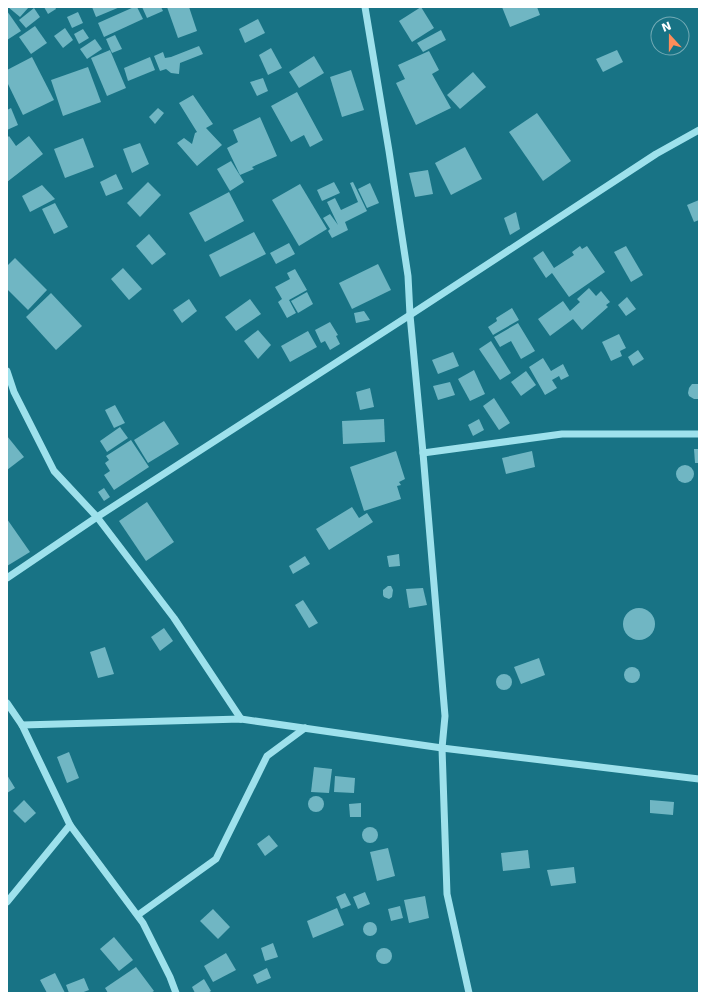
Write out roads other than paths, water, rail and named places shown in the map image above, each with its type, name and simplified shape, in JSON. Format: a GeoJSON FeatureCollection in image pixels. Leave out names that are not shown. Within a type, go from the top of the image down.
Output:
{"type":"FeatureCollection","features":[{"type":"Feature","properties":{"kind":"street"},"geometry":{"type":"LineString","coordinates":[[365,7],[408,276],[410,315],[445,716],[442,748],[447,894],[469,993]]}},
{"type":"Feature","properties":{"kind":"street"},"geometry":{"type":"LineString","coordinates":[[7,578],[98,517],[656,154],[699,130]]}},
{"type":"Feature","properties":{"kind":"street"},"geometry":{"type":"LineString","coordinates":[[7,372],[14,392],[54,471],[98,517],[174,618],[240,719]]}},
{"type":"Feature","properties":{"kind":"street"},"geometry":{"type":"LineString","coordinates":[[423,452],[562,434],[699,434]]}},
{"type":"Feature","properties":{"kind":"street"},"geometry":{"type":"LineString","coordinates":[[7,703],[22,725],[70,825],[143,922],[170,977],[176,993]]}},
{"type":"Feature","properties":{"kind":"street"},"geometry":{"type":"LineString","coordinates":[[22,725],[240,719],[442,748],[699,779]]}},
{"type":"Feature","properties":{"kind":"street"},"geometry":{"type":"LineString","coordinates":[[138,915],[216,859],[267,756],[305,728]]}},
{"type":"Feature","properties":{"kind":"street"},"geometry":{"type":"LineString","coordinates":[[7,902],[70,825]]}}]}
